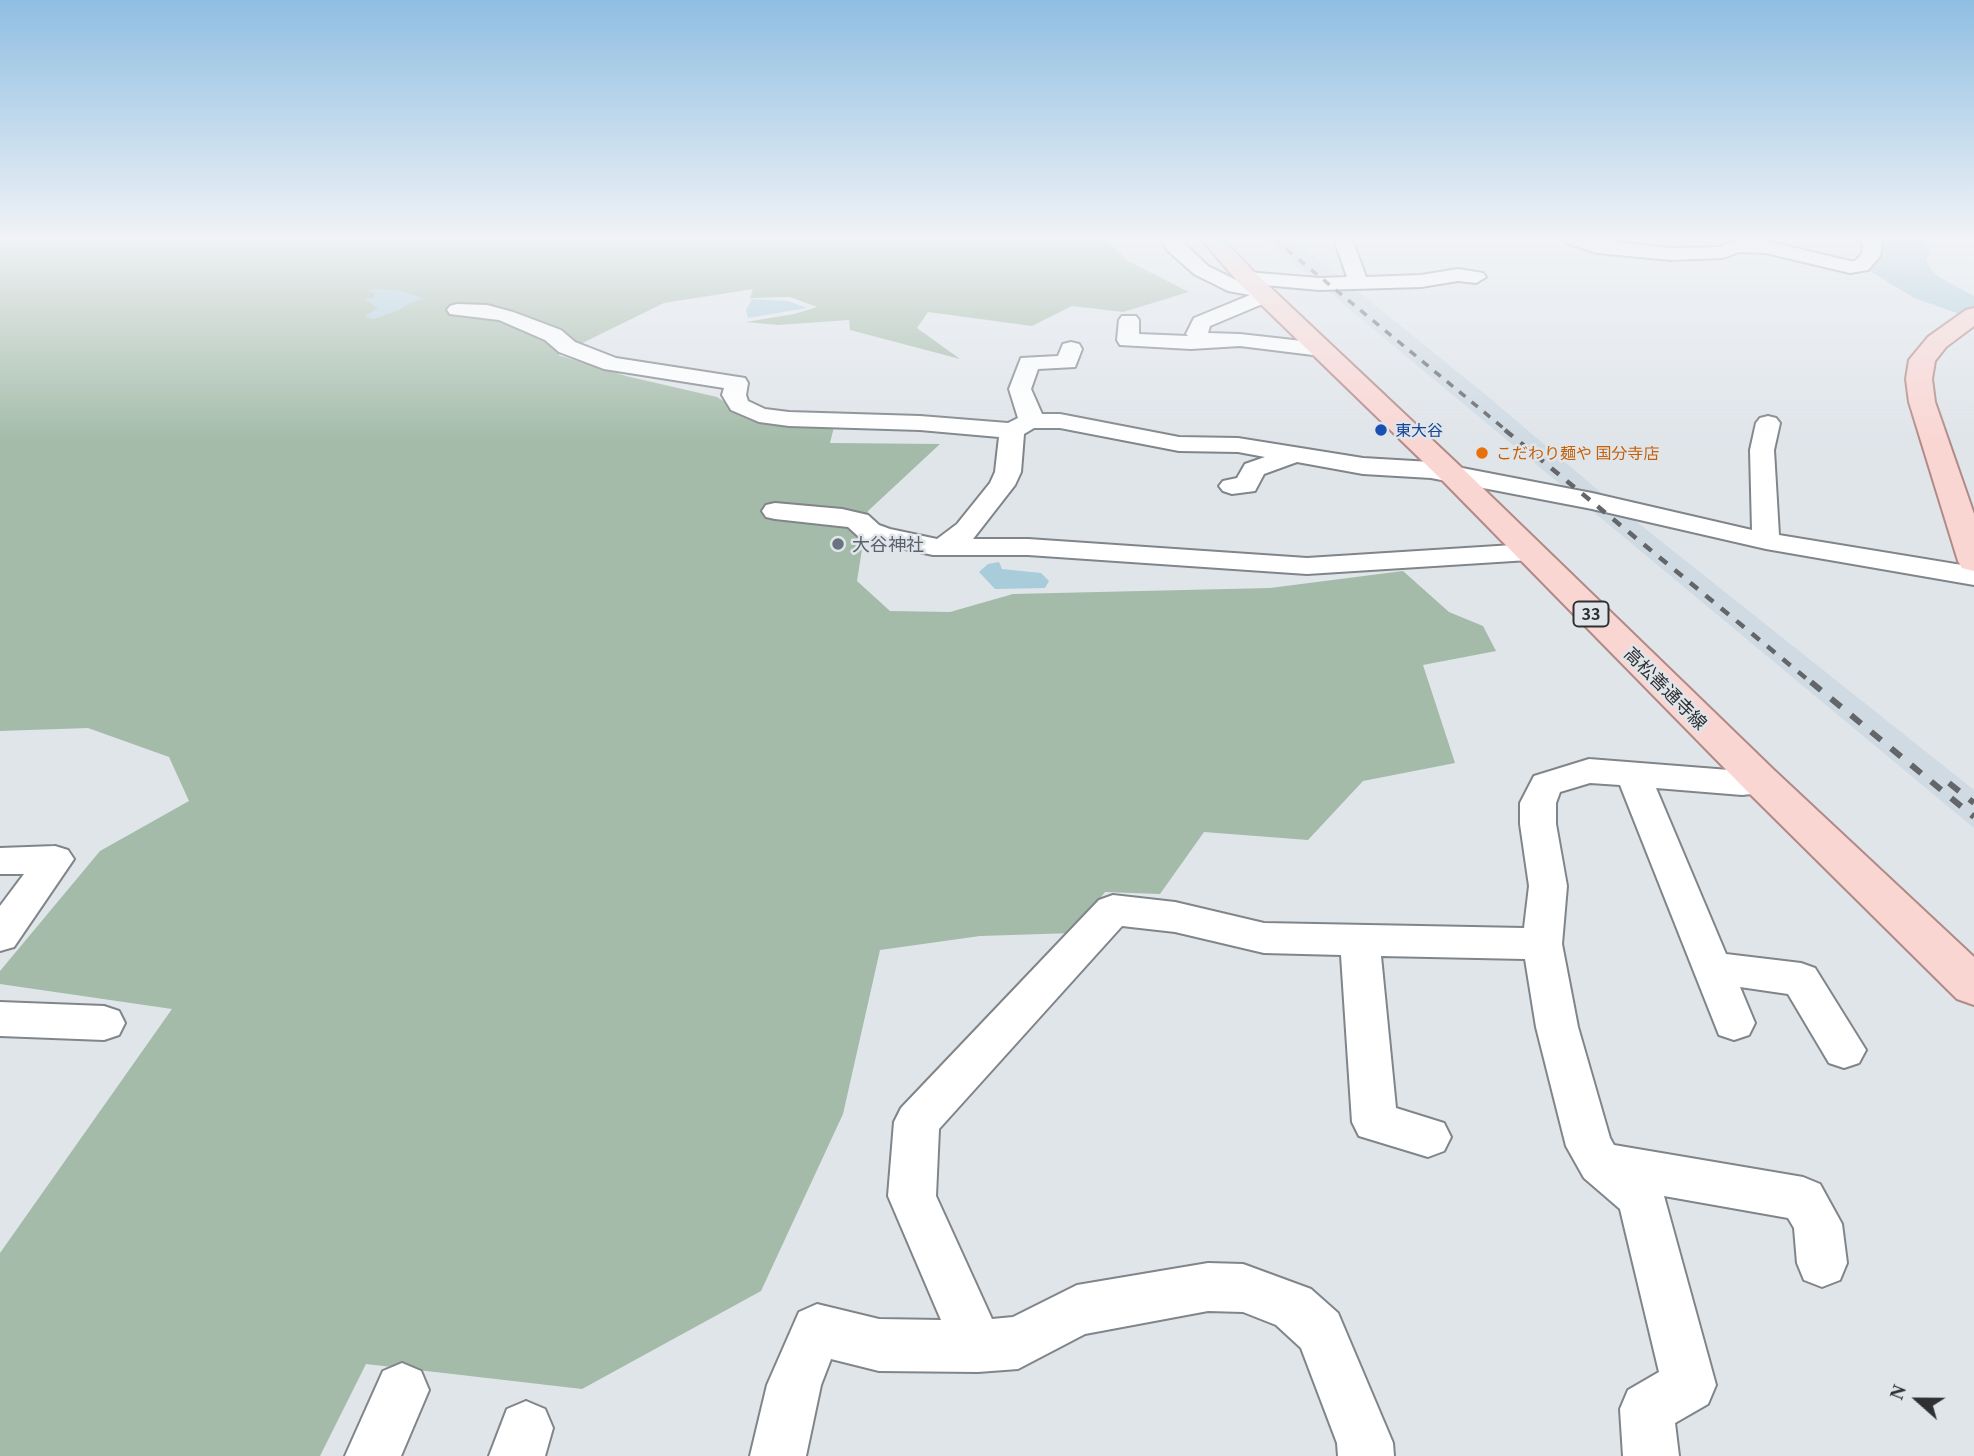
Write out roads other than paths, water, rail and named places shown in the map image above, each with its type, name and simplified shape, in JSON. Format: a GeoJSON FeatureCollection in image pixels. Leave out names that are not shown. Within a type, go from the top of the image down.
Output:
{"type":"FeatureCollection","features":[{"type":"Feature","properties":{"kind":"main road","name":"高松善通寺線"},"geometry":{"type":"LineString","coordinates":[[1277,307],[1452,474],[1761,782],[1974,986]]}},
{"type":"Feature","properties":{"kind":"main road"},"geometry":{"type":"LineString","coordinates":[[1971,317],[1937,342],[1922,360],[1919,379],[1922,402],[1974,561]]}},
{"type":"Feature","properties":{"kind":"street"},"geometry":{"type":"LineString","coordinates":[[1203,341],[1197,334],[1202,322],[1226,307]]}},
{"type":"Feature","properties":{"kind":"street"},"geometry":{"type":"LineString","coordinates":[[457,310],[487,311],[506,316],[553,335],[567,347],[612,364],[737,383],[734,395],[739,405],[758,415],[789,419],[1020,426],[1060,421],[1180,444],[1280,450],[1292,456],[1452,474],[1600,503],[1766,541],[1974,576]]}},
{"type":"Feature","properties":{"kind":"street"},"geometry":{"type":"LineString","coordinates":[[1129,320],[1128,340],[1168,343],[1240,340],[1321,349]]}},
{"type":"Feature","properties":{"kind":"street"},"geometry":{"type":"LineString","coordinates":[[946,545],[967,530],[1002,485],[1020,426],[1030,414],[1020,388],[1029,363],[1067,362],[1071,349]]}},
{"type":"Feature","properties":{"kind":"street"},"geometry":{"type":"LineString","coordinates":[[1766,541],[1762,450],[1768,423]]}},
{"type":"Feature","properties":{"kind":"street"},"geometry":{"type":"LineString","coordinates":[[1232,486],[1246,486],[1254,470],[1292,456]]}},
{"type":"Feature","properties":{"kind":"street"},"geometry":{"type":"LineString","coordinates":[[775,511],[842,517],[859,521],[869,531],[882,537],[933,547],[946,545],[1077,550],[1307,566],[1529,552]]}},
{"type":"Feature","properties":{"kind":"street"},"geometry":{"type":"LineString","coordinates":[[1651,1456],[1647,1409],[1689,1385],[1642,1197],[1600,1163],[1589,1146],[1556,1027],[1542,944],[1548,886],[1538,824],[1538,803],[1546,784],[1589,771],[1742,783],[1761,782]]}},
{"type":"Feature","properties":{"kind":"street"},"geometry":{"type":"LineString","coordinates":[[1633,775],[1734,1023]]}},
{"type":"Feature","properties":{"kind":"street"},"geometry":{"type":"LineString","coordinates":[[0,861],[55,859],[0,936]]}},
{"type":"Feature","properties":{"kind":"street"},"geometry":{"type":"LineString","coordinates":[[978,1346],[912,1196],[917,1122],[1113,910],[1175,917],[1265,938],[1542,944]]}},
{"type":"Feature","properties":{"kind":"street"},"geometry":{"type":"LineString","coordinates":[[1360,942],[1375,1122],[1428,1137]]}},
{"type":"Feature","properties":{"kind":"street"},"geometry":{"type":"LineString","coordinates":[[1712,968],[1801,979],[1844,1050]]}},
{"type":"Feature","properties":{"kind":"street"},"geometry":{"type":"LineString","coordinates":[[0,1019],[104,1023]]}},
{"type":"Feature","properties":{"kind":"street"},"geometry":{"type":"LineString","coordinates":[[1600,1163],[1803,1199],[1818,1224],[1822,1262]]}},
{"type":"Feature","properties":{"kind":"street"},"geometry":{"type":"LineString","coordinates":[[778,1456],[794,1385],[817,1330],[879,1345],[978,1346],[1018,1343],[1077,1310],[1208,1287],[1244,1288],[1293,1307],[1320,1331],[1365,1443],[1366,1456]]}},
{"type":"Feature","properties":{"kind":"street"},"geometry":{"type":"LineString","coordinates":[[373,1456],[402,1390]]}},
{"type":"Feature","properties":{"kind":"water"},"geometry":{"type":"Polygon","coordinates":[[[404,307],[374,319],[364,317],[378,308],[404,307]]]}},
{"type":"Feature","properties":{"kind":"water"},"geometry":{"type":"Polygon","coordinates":[[[748,307],[807,308],[748,318],[748,307]]]}},
{"type":"Feature","properties":{"kind":"water"},"geometry":{"type":"Polygon","coordinates":[[[1940,307],[1974,307],[1974,319],[1940,307]]]}},
{"type":"Feature","properties":{"kind":"water"},"geometry":{"type":"Polygon","coordinates":[[[999,562],[1002,569],[1041,573],[1049,581],[1045,588],[995,589],[979,572],[988,564],[999,562]]]}},
{"type":"Feature","properties":{"kind":"railway"},"geometry":{"type":"LineString","coordinates":[[1356,307],[1507,431]]}},
{"type":"Feature","properties":{"kind":"railway"},"geometry":{"type":"LineString","coordinates":[[1505,430],[1813,684]]}},
{"type":"Feature","properties":{"kind":"railway"},"geometry":{"type":"LineString","coordinates":[[1811,682],[1974,817]]}},
{"type":"Feature","properties":{"kind":"railway"},"geometry":{"type":"LineString","coordinates":[[1949,783],[1974,803]]}},
{"type":"Feature","properties":{"kind":"place","name":"東大谷"},"geometry":{"type":"Point","coordinates":[1381,430]}},
{"type":"Feature","properties":{"kind":"place","name":"こだわり麺や 国分寺店"},"geometry":{"type":"Point","coordinates":[1482,453]}},
{"type":"Feature","properties":{"kind":"place","name":"大谷神社"},"geometry":{"type":"Point","coordinates":[838,544]}}]}
